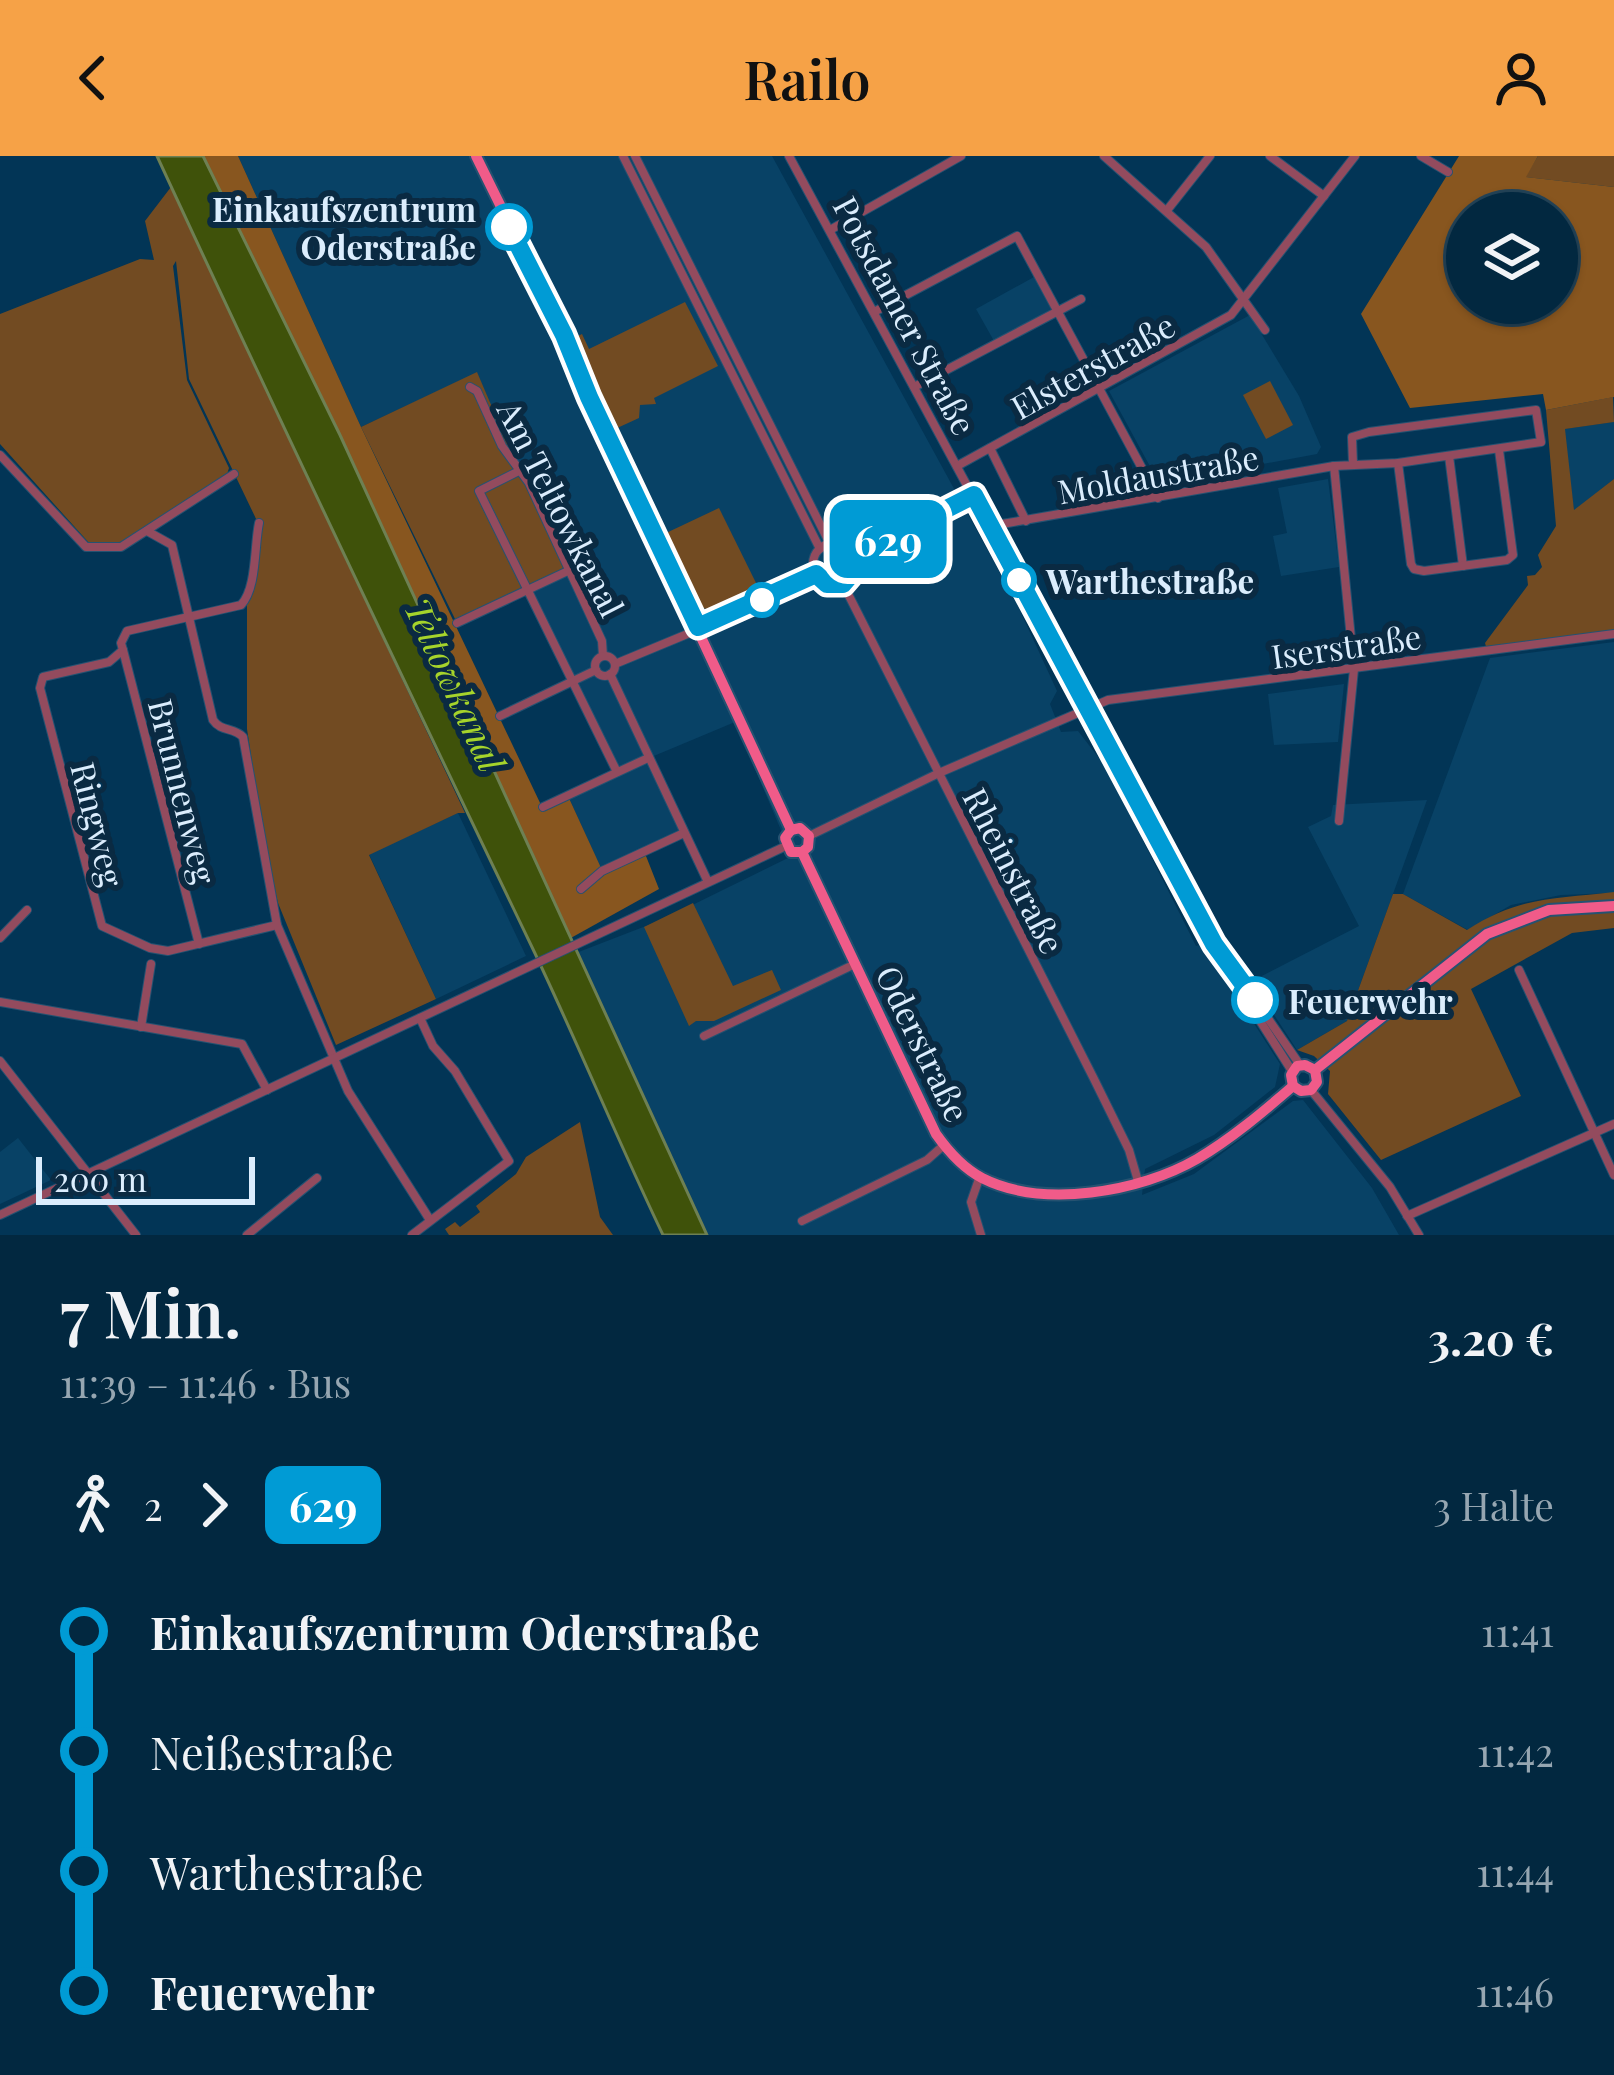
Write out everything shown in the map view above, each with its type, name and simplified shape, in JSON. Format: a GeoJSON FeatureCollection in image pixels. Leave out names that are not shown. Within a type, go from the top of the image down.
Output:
{"type":"FeatureCollection","features":[{"type":"Feature","properties":{"kind":"main road"},"geometry":{"type":"LineString","coordinates":[[476,156],[580,369],[791,830]]}},
{"type":"Feature","properties":{"kind":"main road"},"geometry":{"type":"LineString","coordinates":[[791,830],[804,830],[809,836],[810,844],[802,852],[786,846],[791,830]]}},
{"type":"Feature","properties":{"kind":"main road","name":"Oderstraße"},"geometry":{"type":"LineString","coordinates":[[802,852],[944,1145],[980,1177]]}},
{"type":"Feature","properties":{"kind":"main road"},"geometry":{"type":"LineString","coordinates":[[980,1177],[1022,1191],[1082,1192],[1138,1181],[1194,1161],[1293,1086],[1296,1068],[1315,1070],[1487,934],[1550,910],[1614,906]]}},
{"type":"Feature","properties":{"kind":"main road"},"geometry":{"type":"LineString","coordinates":[[1293,1086],[1311,1090],[1317,1082],[1315,1070]]}},
{"type":"Feature","properties":{"kind":"street"},"geometry":{"type":"LineString","coordinates":[[623,156],[686,270]]}},
{"type":"Feature","properties":{"kind":"street"},"geometry":{"type":"LineString","coordinates":[[635,156],[820,549]]}},
{"type":"Feature","properties":{"kind":"street","name":"Potsdamer Straße"},"geometry":{"type":"LineString","coordinates":[[789,156],[1214,944],[1296,1068]]}},
{"type":"Feature","properties":{"kind":"street"},"geometry":{"type":"LineString","coordinates":[[830,230],[961,156]]}},
{"type":"Feature","properties":{"kind":"street"},"geometry":{"type":"LineString","coordinates":[[1104,156],[1206,247],[1265,330]]}},
{"type":"Feature","properties":{"kind":"street"},"geometry":{"type":"LineString","coordinates":[[1168,209],[1210,156]]}},
{"type":"Feature","properties":{"kind":"street"},"geometry":{"type":"LineString","coordinates":[[1270,156],[1324,196]]}},
{"type":"Feature","properties":{"kind":"street","name":"Elsterstraße"},"geometry":{"type":"LineString","coordinates":[[957,466],[1231,316],[1355,156]]}},
{"type":"Feature","properties":{"kind":"street"},"geometry":{"type":"LineString","coordinates":[[1421,156],[1448,172]]}},
{"type":"Feature","properties":{"kind":"street"},"geometry":{"type":"LineString","coordinates":[[633,177],[643,172]]}},
{"type":"Feature","properties":{"kind":"street"},"geometry":{"type":"LineString","coordinates":[[874,311],[1017,236],[1158,498]]}},
{"type":"Feature","properties":{"kind":"street"},"geometry":{"type":"LineString","coordinates":[[914,387],[1081,298]]}},
{"type":"Feature","properties":{"kind":"street"},"geometry":{"type":"LineString","coordinates":[[735,368],[830,544]]}},
{"type":"Feature","properties":{"kind":"street","name":"Am Teltowkanal"},"geometry":{"type":"LineString","coordinates":[[470,387],[477,391],[502,446],[529,483],[602,641],[603,656]]}},
{"type":"Feature","properties":{"kind":"street"},"geometry":{"type":"LineString","coordinates":[[1353,464],[1352,437],[1536,410],[1541,442],[1499,450],[1514,544],[1509,559],[1414,569],[1398,463]]}},
{"type":"Feature","properties":{"kind":"street"},"geometry":{"type":"LineString","coordinates":[[990,448],[1026,521]]}},
{"type":"Feature","properties":{"kind":"street","name":"Moldaustraße"},"geometry":{"type":"LineString","coordinates":[[992,529],[1334,466],[1499,450]]}},
{"type":"Feature","properties":{"kind":"street"},"geometry":{"type":"LineString","coordinates":[[1449,455],[1463,566]]}},
{"type":"Feature","properties":{"kind":"street"},"geometry":{"type":"LineString","coordinates":[[1,460],[86,547],[121,547],[234,474]]}},
{"type":"Feature","properties":{"kind":"street"},"geometry":{"type":"LineString","coordinates":[[779,469],[790,464]]}},
{"type":"Feature","properties":{"kind":"street"},"geometry":{"type":"LineString","coordinates":[[1334,466],[1354,669],[1339,821]]}},
{"type":"Feature","properties":{"kind":"street"},"geometry":{"type":"LineString","coordinates":[[519,471],[479,491],[617,772]]}},
{"type":"Feature","properties":{"kind":"street"},"geometry":{"type":"LineString","coordinates":[[854,556],[974,495]]}},
{"type":"Feature","properties":{"kind":"street"},"geometry":{"type":"LineString","coordinates":[[188,618],[248,600],[259,523]]}},
{"type":"Feature","properties":{"kind":"street"},"geometry":{"type":"LineString","coordinates":[[147,531],[172,544],[213,721],[243,737],[277,925],[334,1059],[379,1144],[430,1220]]}},
{"type":"Feature","properties":{"kind":"street"},"geometry":{"type":"LineString","coordinates":[[830,544],[847,547],[854,556],[855,570],[843,584],[827,584],[816,574],[813,564],[820,549],[830,544]]}},
{"type":"Feature","properties":{"kind":"street"},"geometry":{"type":"LineString","coordinates":[[457,623],[570,570]]}},
{"type":"Feature","properties":{"kind":"street"},"geometry":{"type":"LineString","coordinates":[[610,674],[596,670],[596,661],[603,656],[615,664],[624,663],[700,631],[717,629],[733,614],[816,574]]}},
{"type":"Feature","properties":{"kind":"street","name":"Rheinstraße"},"geometry":{"type":"LineString","coordinates":[[843,584],[1094,1079],[1129,1150],[1138,1181]]}},
{"type":"Feature","properties":{"kind":"street","name":"Ringweg"},"geometry":{"type":"LineString","coordinates":[[188,618],[127,631],[123,650],[109,662],[43,676],[40,688],[92,892],[102,926],[168,951],[277,925]]}},
{"type":"Feature","properties":{"kind":"street","name":"Iserstraße"},"geometry":{"type":"LineString","coordinates":[[1085,708],[1151,692],[1614,634]]}},
{"type":"Feature","properties":{"kind":"street","name":"Brunnenweg"},"geometry":{"type":"LineString","coordinates":[[123,650],[199,944]]}},
{"type":"Feature","properties":{"kind":"street"},"geometry":{"type":"LineString","coordinates":[[610,674],[615,664]]}},
{"type":"Feature","properties":{"kind":"street"},"geometry":{"type":"LineString","coordinates":[[500,716],[596,670]]}},
{"type":"Feature","properties":{"kind":"street"},"geometry":{"type":"LineString","coordinates":[[610,674],[708,882]]}},
{"type":"Feature","properties":{"kind":"street"},"geometry":{"type":"LineString","coordinates":[[809,836],[1085,708]]}},
{"type":"Feature","properties":{"kind":"street"},"geometry":{"type":"LineString","coordinates":[[542,807],[648,758]]}},
{"type":"Feature","properties":{"kind":"street"},"geometry":{"type":"LineString","coordinates":[[581,889],[602,871],[685,833]]}},
{"type":"Feature","properties":{"kind":"street"},"geometry":{"type":"LineString","coordinates":[[0,1215],[786,846]]}},
{"type":"Feature","properties":{"kind":"street"},"geometry":{"type":"LineString","coordinates":[[0,938],[27,910]]}},
{"type":"Feature","properties":{"kind":"street"},"geometry":{"type":"LineString","coordinates":[[140,1027],[151,964]]}},
{"type":"Feature","properties":{"kind":"street","name":"Oderstraße"},"geometry":{"type":"LineString","coordinates":[[704,1036],[855,964]]}},
{"type":"Feature","properties":{"kind":"street"},"geometry":{"type":"LineString","coordinates":[[1519,970],[1614,1175]]}},
{"type":"Feature","properties":{"kind":"street"},"geometry":{"type":"LineString","coordinates":[[0,1002],[242,1044],[267,1090]]}},
{"type":"Feature","properties":{"kind":"street"},"geometry":{"type":"LineString","coordinates":[[417,1233],[509,1161],[460,1079],[440,1057],[420,1018]]}},
{"type":"Feature","properties":{"kind":"street"},"geometry":{"type":"LineString","coordinates":[[0,1060],[136,1235]]}},
{"type":"Feature","properties":{"kind":"street"},"geometry":{"type":"LineString","coordinates":[[1311,1090],[1361,1150],[1419,1235]]}},
{"type":"Feature","properties":{"kind":"street"},"geometry":{"type":"LineString","coordinates":[[1408,1216],[1614,1124]]}},
{"type":"Feature","properties":{"kind":"street","name":"Oderstraße"},"geometry":{"type":"LineString","coordinates":[[802,1220],[928,1160],[944,1145]]}},
{"type":"Feature","properties":{"kind":"street"},"geometry":{"type":"LineString","coordinates":[[980,1177],[971,1202],[981,1235]]}},
{"type":"Feature","properties":{"kind":"street"},"geometry":{"type":"LineString","coordinates":[[247,1235],[317,1178]]}},
{"type":"Feature","properties":{"kind":"shaded area"},"geometry":{"type":"Polygon","coordinates":[[[157,156],[203,156],[340,435],[707,1235],[663,1235],[548,981],[157,156]]]}},
{"type":"Feature","properties":{"kind":"shaded area"},"geometry":{"type":"Polygon","coordinates":[[[203,156],[238,156],[542,807],[568,796],[602,870],[644,851],[659,889],[569,939],[340,435],[203,156]]]}},
{"type":"Feature","properties":{"kind":"shaded area"},"geometry":{"type":"Polygon","coordinates":[[[238,156],[772,156],[1016,602],[1057,691],[1050,704],[1061,732],[1078,731],[1106,767],[1196,946],[1203,944],[1280,1064],[1275,1087],[1214,1135],[1145,1169],[1142,1195],[1194,1174],[1293,1101],[1303,1100],[1372,1188],[1399,1235],[707,1235],[576,953],[664,919],[792,856],[735,722],[649,758],[685,833],[602,871],[568,796],[616,773],[530,588],[519,471],[477,373],[361,427],[238,156]]]}},
{"type":"Feature","properties":{"kind":"shaded area"},"geometry":{"type":"Polygon","coordinates":[[[1459,156],[1538,156],[1526,177],[1614,187],[1614,397],[1546,410],[1543,394],[1410,408],[1361,314],[1459,156]]]}},
{"type":"Feature","properties":{"kind":"shaded area"},"geometry":{"type":"Polygon","coordinates":[[[1538,156],[1614,156],[1614,187],[1525,177],[1538,156]]]}},
{"type":"Feature","properties":{"kind":"shaded area"},"geometry":{"type":"Polygon","coordinates":[[[171,187],[465,813],[369,855],[436,999],[336,1045],[278,903],[265,849],[247,729],[247,600],[258,523],[189,379],[176,261],[187,380],[229,468],[226,477],[125,542],[90,544],[0,444],[0,314],[140,259],[154,260],[145,221],[171,187]]]}},
{"type":"Feature","properties":{"kind":"shaded area"},"geometry":{"type":"Polygon","coordinates":[[[1034,277],[1051,309],[994,341],[976,309],[1034,277]]]}},
{"type":"Feature","properties":{"kind":"shaded area"},"geometry":{"type":"Polygon","coordinates":[[[685,302],[718,366],[654,398],[656,404],[640,405],[639,418],[615,429],[572,339],[582,334],[589,349],[685,302]]]}},
{"type":"Feature","properties":{"kind":"shaded area"},"geometry":{"type":"Polygon","coordinates":[[[1250,315],[1299,396],[1321,447],[1317,454],[1159,483],[1109,391],[1250,315]]]}},
{"type":"Feature","properties":{"kind":"shaded area"},"geometry":{"type":"Polygon","coordinates":[[[477,372],[519,470],[570,570],[457,623],[361,427],[477,372]]]}},
{"type":"Feature","properties":{"kind":"shaded area"},"geometry":{"type":"Polygon","coordinates":[[[1270,381],[1293,425],[1266,439],[1243,395],[1270,381]]]}},
{"type":"Feature","properties":{"kind":"shaded area"},"geometry":{"type":"Polygon","coordinates":[[[1613,397],[1614,422],[1565,429],[1574,510],[1614,479],[1614,634],[1487,650],[1485,643],[1528,585],[1527,576],[1542,567],[1538,555],[1556,526],[1546,410],[1613,397]]]}},
{"type":"Feature","properties":{"kind":"shaded area"},"geometry":{"type":"Polygon","coordinates":[[[1614,397],[1614,479],[1574,511],[1564,429],[1613,422],[1614,397]]]}},
{"type":"Feature","properties":{"kind":"shaded area"},"geometry":{"type":"Polygon","coordinates":[[[1328,479],[1339,567],[1281,576],[1273,536],[1287,533],[1278,488],[1328,479]]]}},
{"type":"Feature","properties":{"kind":"shaded area"},"geometry":{"type":"Polygon","coordinates":[[[719,508],[759,589],[711,610],[698,607],[664,534],[719,508]]]}},
{"type":"Feature","properties":{"kind":"shaded area"},"geometry":{"type":"Polygon","coordinates":[[[1614,642],[1614,893],[1561,895],[1511,905],[1468,930],[1403,894],[1490,658],[1614,642]]]}},
{"type":"Feature","properties":{"kind":"shaded area"},"geometry":{"type":"Polygon","coordinates":[[[1344,684],[1338,742],[1274,745],[1268,694],[1344,684]]]}},
{"type":"Feature","properties":{"kind":"shaded area"},"geometry":{"type":"Polygon","coordinates":[[[1427,800],[1347,1021],[1297,1050],[1252,981],[1359,926],[1308,827],[1331,816],[1333,805],[1427,800]]]}},
{"type":"Feature","properties":{"kind":"shaded area"},"geometry":{"type":"Polygon","coordinates":[[[458,813],[526,956],[436,999],[369,854],[458,813]]]}},
{"type":"Feature","properties":{"kind":"shaded area"},"geometry":{"type":"Polygon","coordinates":[[[1614,892],[1614,928],[1572,933],[1471,989],[1521,1096],[1381,1160],[1328,1094],[1330,1071],[1314,1056],[1297,1050],[1347,1021],[1393,894],[1403,894],[1467,930],[1521,905],[1614,892]]]}},
{"type":"Feature","properties":{"kind":"shaded area"},"geometry":{"type":"Polygon","coordinates":[[[693,903],[733,986],[772,970],[781,990],[714,1021],[689,1026],[644,927],[693,903]]]}},
{"type":"Feature","properties":{"kind":"shaded area"},"geometry":{"type":"Polygon","coordinates":[[[580,1122],[600,1217],[613,1235],[449,1235],[445,1229],[455,1222],[460,1227],[480,1212],[476,1206],[516,1174],[526,1157],[580,1122]]]}},
{"type":"Feature","properties":{"kind":"shaded area"},"geometry":{"type":"Polygon","coordinates":[[[18,1138],[51,1180],[0,1204],[0,1152],[18,1138]]]}},
{"type":"Feature","properties":{"kind":"bus line","name":"629"},"geometry":{"type":"LineString","coordinates":[[509,227],[698,627],[816,574],[832,586],[843,584],[855,570],[854,556],[974,495],[1214,944],[1255,1000]]}},
{"type":"Feature","properties":{"kind":"place","name":"Einkaufszentrum Oderstraße"},"geometry":{"type":"Point","coordinates":[509,227]}},
{"type":"Feature","properties":{"kind":"place","name":"Warthestraße"},"geometry":{"type":"Point","coordinates":[1019,580]}},
{"type":"Feature","properties":{"kind":"place","name":"Feuerwehr"},"geometry":{"type":"Point","coordinates":[1255,1000]}},
{"type":"Feature","properties":{"kind":"water label","name":"Teltowkanal"},"geometry":{"type":"Point","coordinates":[456,684]}}]}
